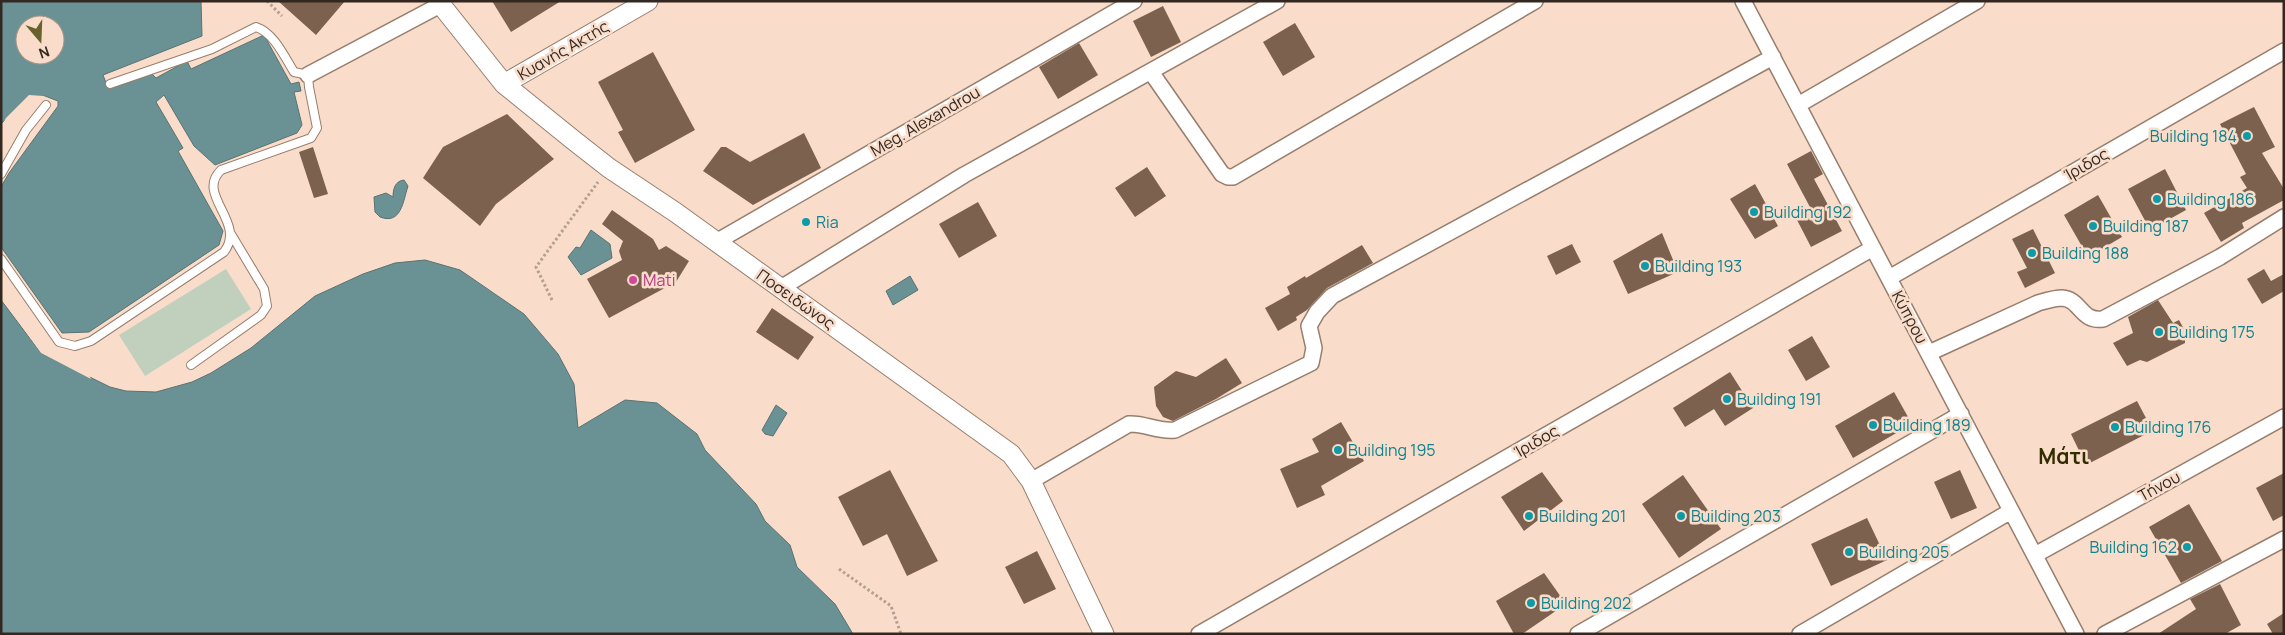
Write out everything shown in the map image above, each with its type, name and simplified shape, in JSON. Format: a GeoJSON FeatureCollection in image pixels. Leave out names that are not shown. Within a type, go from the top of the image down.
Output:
{"type":"FeatureCollection","features":[{"type":"Feature","properties":{"kind":"street","name":"Κυανής Ακτής"},"geometry":{"type":"LineString","coordinates":[[504,84],[648,1]]}},
{"type":"Feature","properties":{"kind":"street","name":"Meg. Alexandrou"},"geometry":{"type":"LineString","coordinates":[[716,242],[1134,1]]}},
{"type":"Feature","properties":{"kind":"street"},"geometry":{"type":"LineString","coordinates":[[781,288],[964,175],[1277,1]]}},
{"type":"Feature","properties":{"kind":"street"},"geometry":{"type":"LineString","coordinates":[[1151,72],[1222,174],[1234,177],[1535,1]]}},
{"type":"Feature","properties":{"kind":"street","name":"Κύπρου"},"geometry":{"type":"LineString","coordinates":[[1743,1],[2076,634]]}},
{"type":"Feature","properties":{"kind":"street"},"geometry":{"type":"LineString","coordinates":[[1798,105],[1977,1]]}},
{"type":"Feature","properties":{"kind":"street","name":"Ποσειδώνος"},"geometry":{"type":"LineString","coordinates":[[439,3],[504,84],[609,168],[781,288],[1011,454],[1031,481],[1104,634]]}},
{"type":"Feature","properties":{"kind":"street"},"geometry":{"type":"LineString","coordinates":[[308,75],[439,3]]}},
{"type":"Feature","properties":{"kind":"street","name":"Ίριδος"},"geometry":{"type":"LineString","coordinates":[[1889,278],[2284,51]]}},
{"type":"Feature","properties":{"kind":"street"},"geometry":{"type":"LineString","coordinates":[[1031,481],[1129,424],[1136,424],[1156,430],[1175,430],[1311,362],[1314,348],[1309,326],[1317,312],[1332,296],[1773,57]]}},
{"type":"Feature","properties":{"kind":"street"},"geometry":{"type":"LineString","coordinates":[[1929,353],[2038,303],[2052,299],[2063,298],[2071,300],[2088,318],[2095,320],[2103,319],[2220,257],[2284,217]]}},
{"type":"Feature","properties":{"kind":"street","name":"Ίριδος"},"geometry":{"type":"LineString","coordinates":[[1199,634],[1873,248]]}},
{"type":"Feature","properties":{"kind":"street"},"geometry":{"type":"LineString","coordinates":[[1578,634],[1960,414]]}},
{"type":"Feature","properties":{"kind":"street","name":"Τήνου"},"geometry":{"type":"LineString","coordinates":[[2035,555],[2284,417]]}},
{"type":"Feature","properties":{"kind":"street"},"geometry":{"type":"LineString","coordinates":[[1800,634],[2012,510]]}},
{"type":"Feature","properties":{"kind":"street"},"geometry":{"type":"LineString","coordinates":[[2105,634],[2284,539]]}},
{"type":"Feature","properties":{"kind":"lane"},"geometry":{"type":"LineString","coordinates":[[110,84],[212,50],[256,27],[262,29],[275,42],[294,72],[308,75],[317,128],[311,138],[221,170],[214,176],[212,187],[231,234],[264,289],[268,306],[261,315],[191,365]]}},
{"type":"Feature","properties":{"kind":"lane"},"geometry":{"type":"LineString","coordinates":[[1,174],[26,130],[46,104]]}},
{"type":"Feature","properties":{"kind":"lane"},"geometry":{"type":"LineString","coordinates":[[1,259],[59,342],[75,346],[91,341],[224,252],[230,244],[231,234]]}},
{"type":"Feature","properties":{"kind":"path"},"geometry":{"type":"LineString","coordinates":[[267,1],[282,16]]}},
{"type":"Feature","properties":{"kind":"path"},"geometry":{"type":"LineString","coordinates":[[552,300],[536,267],[609,168]]}},
{"type":"Feature","properties":{"kind":"path"},"geometry":{"type":"LineString","coordinates":[[839,569],[890,606],[901,634]]}},
{"type":"Feature","properties":{"kind":"green space"},"geometry":{"type":"Polygon","coordinates":[[[226,269],[251,309],[145,376],[119,335],[226,269]]]}},
{"type":"Feature","properties":{"kind":"water"},"geometry":{"type":"Polygon","coordinates":[[[1,1],[201,1],[202,36],[103,75],[108,88],[151,73],[156,78],[187,61],[191,69],[264,35],[291,84],[299,82],[301,91],[294,92],[302,125],[297,133],[215,165],[194,146],[164,95],[156,102],[183,148],[178,151],[223,231],[219,245],[89,332],[62,333],[1,247],[1,187],[9,173],[58,106],[58,101],[45,96],[29,96],[1,124],[1,1]]]}},
{"type":"Feature","properties":{"kind":"water"},"geometry":{"type":"Polygon","coordinates":[[[404,180],[408,186],[397,215],[387,219],[380,217],[375,212],[374,197],[386,193],[393,197],[395,186],[398,182],[404,180]]]}},
{"type":"Feature","properties":{"kind":"water"},"geometry":{"type":"Polygon","coordinates":[[[591,230],[610,244],[612,258],[581,275],[568,257],[576,247],[580,248],[591,230]]]}},
{"type":"Feature","properties":{"kind":"water"},"geometry":{"type":"Polygon","coordinates":[[[425,260],[460,270],[524,314],[558,354],[574,384],[578,428],[625,400],[657,403],[697,434],[705,450],[756,504],[765,521],[790,545],[797,567],[835,604],[853,634],[1,634],[1,300],[41,353],[110,387],[126,391],[156,392],[192,382],[211,373],[251,348],[315,296],[363,274],[395,263],[425,260]]]}},
{"type":"Feature","properties":{"kind":"water"},"geometry":{"type":"Polygon","coordinates":[[[910,276],[918,290],[893,305],[886,291],[910,276]]]}},
{"type":"Feature","properties":{"kind":"water"},"geometry":{"type":"Polygon","coordinates":[[[776,405],[787,413],[773,436],[765,434],[762,430],[776,405]]]}},
{"type":"Feature","properties":{"kind":"pier"},"geometry":{"type":"Polygon","coordinates":[[[29,95],[45,96],[42,98],[30,98],[1,127],[6,118],[29,95]]]}},
{"type":"Feature","properties":{"kind":"pier"},"geometry":{"type":"Polygon","coordinates":[[[1,298],[43,351],[89,375],[91,379],[41,353],[1,298]]]}},
{"type":"Feature","properties":{"kind":"building"},"geometry":{"type":"Polygon","coordinates":[[[278,1],[345,1],[316,35],[278,1]]]}},
{"type":"Feature","properties":{"kind":"building"},"geometry":{"type":"Polygon","coordinates":[[[492,1],[561,1],[511,32],[492,1]]]}},
{"type":"Feature","properties":{"kind":"building"},"geometry":{"type":"Polygon","coordinates":[[[1163,6],[1181,42],[1151,57],[1133,21],[1163,6]]]}},
{"type":"Feature","properties":{"kind":"building"},"geometry":{"type":"Polygon","coordinates":[[[1295,23],[1315,57],[1283,76],[1263,42],[1295,23]]]}},
{"type":"Feature","properties":{"kind":"building"},"geometry":{"type":"Polygon","coordinates":[[[1079,43],[1098,75],[1058,99],[1039,67],[1079,43]]]}},
{"type":"Feature","properties":{"kind":"building"},"geometry":{"type":"Polygon","coordinates":[[[653,52],[695,130],[635,163],[618,132],[623,130],[598,82],[653,52]]]}},
{"type":"Feature","properties":{"kind":"building"},"geometry":{"type":"Polygon","coordinates":[[[2254,107],[2275,147],[2262,153],[2284,189],[2284,200],[2242,223],[2244,228],[2221,242],[2204,213],[2247,188],[2240,177],[2246,174],[2220,124],[2254,107]]]}},
{"type":"Feature","properties":{"kind":"building"},"geometry":{"type":"Polygon","coordinates":[[[507,114],[554,159],[496,204],[480,226],[423,178],[443,147],[507,114]]]}},
{"type":"Feature","properties":{"kind":"building"},"geometry":{"type":"Polygon","coordinates":[[[804,133],[821,168],[753,205],[703,171],[721,147],[726,147],[750,162],[804,133]]]}},
{"type":"Feature","properties":{"kind":"building"},"geometry":{"type":"Polygon","coordinates":[[[313,147],[328,194],[314,198],[299,152],[313,147]]]}},
{"type":"Feature","properties":{"kind":"building"},"geometry":{"type":"Polygon","coordinates":[[[1811,151],[1823,174],[1814,179],[1842,231],[1811,247],[1796,218],[1811,209],[1787,164],[1811,151]]]}},
{"type":"Feature","properties":{"kind":"building"},"geometry":{"type":"Polygon","coordinates":[[[1147,167],[1166,196],[1135,217],[1115,188],[1147,167]]]}},
{"type":"Feature","properties":{"kind":"building","name":"Building 186"},"geometry":{"type":"Polygon","coordinates":[[[2165,169],[2186,210],[2150,230],[2128,189],[2165,169]]]}},
{"type":"Feature","properties":{"kind":"building","name":"Building 192"},"geometry":{"type":"Polygon","coordinates":[[[1755,184],[1778,226],[1755,239],[1730,199],[1755,184]]]}},
{"type":"Feature","properties":{"kind":"building","name":"Building 187"},"geometry":{"type":"Polygon","coordinates":[[[2098,195],[2122,237],[2088,257],[2064,215],[2098,195]]]}},
{"type":"Feature","properties":{"kind":"building"},"geometry":{"type":"Polygon","coordinates":[[[978,202],[997,236],[959,258],[939,224],[978,202]]]}},
{"type":"Feature","properties":{"kind":"building","name":"Mati"},"geometry":{"type":"Polygon","coordinates":[[[612,210],[653,239],[659,250],[666,246],[689,261],[676,282],[609,318],[587,279],[622,260],[619,251],[623,241],[602,224],[612,210]]]}},
{"type":"Feature","properties":{"kind":"building","name":"Building 188"},"geometry":{"type":"Polygon","coordinates":[[[2033,229],[2055,273],[2025,288],[2017,272],[2027,268],[2012,239],[2033,229]]]}},
{"type":"Feature","properties":{"kind":"building","name":"Building 193"},"geometry":{"type":"Polygon","coordinates":[[[1662,233],[1678,272],[1628,294],[1613,261],[1662,233]]]}},
{"type":"Feature","properties":{"kind":"building"},"geometry":{"type":"Polygon","coordinates":[[[1572,244],[1581,262],[1556,275],[1547,256],[1572,244]]]}},
{"type":"Feature","properties":{"kind":"building"},"geometry":{"type":"Polygon","coordinates":[[[1362,245],[1373,263],[1327,288],[1307,310],[1296,317],[1297,320],[1278,331],[1265,308],[1290,294],[1287,287],[1362,245]]]}},
{"type":"Feature","properties":{"kind":"building"},"geometry":{"type":"Polygon","coordinates":[[[2264,269],[2271,281],[2284,274],[2284,291],[2262,304],[2247,279],[2264,269]]]}},
{"type":"Feature","properties":{"kind":"building","name":"Building 175"},"geometry":{"type":"Polygon","coordinates":[[[2158,300],[2173,323],[2179,320],[2185,331],[2185,343],[2147,362],[2140,360],[2127,366],[2113,343],[2133,333],[2128,317],[2158,300]]]}},
{"type":"Feature","properties":{"kind":"building"},"geometry":{"type":"Polygon","coordinates":[[[772,308],[814,337],[798,360],[756,332],[772,308]]]}},
{"type":"Feature","properties":{"kind":"building"},"geometry":{"type":"Polygon","coordinates":[[[1812,336],[1830,367],[1806,381],[1788,350],[1812,336]]]}},
{"type":"Feature","properties":{"kind":"building"},"geometry":{"type":"Polygon","coordinates":[[[1226,358],[1242,383],[1173,421],[1163,417],[1156,406],[1154,387],[1176,371],[1196,377],[1226,358]]]}},
{"type":"Feature","properties":{"kind":"building","name":"Building 191"},"geometry":{"type":"Polygon","coordinates":[[[1730,372],[1753,408],[1725,426],[1714,409],[1685,427],[1673,408],[1730,372]]]}},
{"type":"Feature","properties":{"kind":"building","name":"Building 189"},"geometry":{"type":"Polygon","coordinates":[[[1894,392],[1912,424],[1853,458],[1835,426],[1894,392]]]}},
{"type":"Feature","properties":{"kind":"building","name":"Building 176"},"geometry":{"type":"Polygon","coordinates":[[[2137,401],[2146,418],[2142,420],[2148,433],[2086,465],[2071,434],[2137,401]]]}},
{"type":"Feature","properties":{"kind":"building"},"geometry":{"type":"Polygon","coordinates":[[[1341,422],[1364,461],[1321,486],[1325,495],[1297,508],[1280,469],[1319,452],[1312,439],[1341,422]]]}},
{"type":"Feature","properties":{"kind":"building"},"geometry":{"type":"Polygon","coordinates":[[[890,470],[938,561],[907,576],[887,534],[863,546],[838,497],[890,470]]]}},
{"type":"Feature","properties":{"kind":"building"},"geometry":{"type":"Polygon","coordinates":[[[1960,470],[1977,508],[1951,519],[1934,482],[1960,470]]]}},
{"type":"Feature","properties":{"kind":"building","name":"Building 201"},"geometry":{"type":"Polygon","coordinates":[[[1542,472],[1563,501],[1524,531],[1501,497],[1542,472]]]}},
{"type":"Feature","properties":{"kind":"building"},"geometry":{"type":"Polygon","coordinates":[[[2284,473],[2284,515],[2273,521],[2256,488],[2284,473]]]}},
{"type":"Feature","properties":{"kind":"building","name":"Building 203"},"geometry":{"type":"Polygon","coordinates":[[[1683,475],[1721,529],[1679,558],[1642,504],[1683,475]]]}},
{"type":"Feature","properties":{"kind":"building","name":"Building 162"},"geometry":{"type":"Polygon","coordinates":[[[2189,504],[2222,561],[2181,583],[2149,527],[2189,504]]]}},
{"type":"Feature","properties":{"kind":"building","name":"Building 205"},"geometry":{"type":"Polygon","coordinates":[[[1867,518],[1887,560],[1831,586],[1811,544],[1867,518]]]}},
{"type":"Feature","properties":{"kind":"building"},"geometry":{"type":"Polygon","coordinates":[[[1037,551],[1056,589],[1024,604],[1005,567],[1037,551]]]}},
{"type":"Feature","properties":{"kind":"building","name":"Building 202"},"geometry":{"type":"Polygon","coordinates":[[[1544,573],[1566,604],[1522,634],[1514,634],[1496,601],[1544,573]]]}},
{"type":"Feature","properties":{"kind":"building"},"geometry":{"type":"Polygon","coordinates":[[[2220,584],[2241,625],[2225,634],[2158,634],[2196,609],[2190,599],[2220,584]]]}},
{"type":"Feature","properties":{"kind":"building"},"geometry":{"type":"Polygon","coordinates":[[[2284,613],[2284,634],[2273,634],[2267,624],[2284,613]]]}},
{"type":"Feature","properties":{"kind":"place","name":"Building 184"},"geometry":{"type":"Point","coordinates":[2247,136]}},
{"type":"Feature","properties":{"kind":"place","name":"Building 186"},"geometry":{"type":"Point","coordinates":[2157,199]}},
{"type":"Feature","properties":{"kind":"place","name":"Building 192"},"geometry":{"type":"Point","coordinates":[1754,212]}},
{"type":"Feature","properties":{"kind":"place","name":"Ria"},"geometry":{"type":"Point","coordinates":[806,222]}},
{"type":"Feature","properties":{"kind":"place","name":"Building 187"},"geometry":{"type":"Point","coordinates":[2093,226]}},
{"type":"Feature","properties":{"kind":"place","name":"Building 188"},"geometry":{"type":"Point","coordinates":[2032,253]}},
{"type":"Feature","properties":{"kind":"place","name":"Building 193"},"geometry":{"type":"Point","coordinates":[1645,266]}},
{"type":"Feature","properties":{"kind":"place","name":"Mati"},"geometry":{"type":"Point","coordinates":[633,280]}},
{"type":"Feature","properties":{"kind":"place","name":"Building 175"},"geometry":{"type":"Point","coordinates":[2159,332]}},
{"type":"Feature","properties":{"kind":"place","name":"Building 191"},"geometry":{"type":"Point","coordinates":[1727,399]}},
{"type":"Feature","properties":{"kind":"place","name":"Building 189"},"geometry":{"type":"Point","coordinates":[1873,425]}},
{"type":"Feature","properties":{"kind":"place","name":"Building 176"},"geometry":{"type":"Point","coordinates":[2115,427]}},
{"type":"Feature","properties":{"kind":"place","name":"Building 195"},"geometry":{"type":"Point","coordinates":[1338,450]}},
{"type":"Feature","properties":{"kind":"place","name":"Building 201"},"geometry":{"type":"Point","coordinates":[1529,516]}},
{"type":"Feature","properties":{"kind":"place","name":"Building 203"},"geometry":{"type":"Point","coordinates":[1681,516]}},
{"type":"Feature","properties":{"kind":"place","name":"Building 162"},"geometry":{"type":"Point","coordinates":[2187,547]}},
{"type":"Feature","properties":{"kind":"place","name":"Building 205"},"geometry":{"type":"Point","coordinates":[1849,552]}},
{"type":"Feature","properties":{"kind":"place","name":"Building 202"},"geometry":{"type":"Point","coordinates":[1531,603]}},
{"type":"Feature","properties":{"kind":"district","name":"Μάτι"},"geometry":{"type":"Point","coordinates":[2064,456]}}]}
